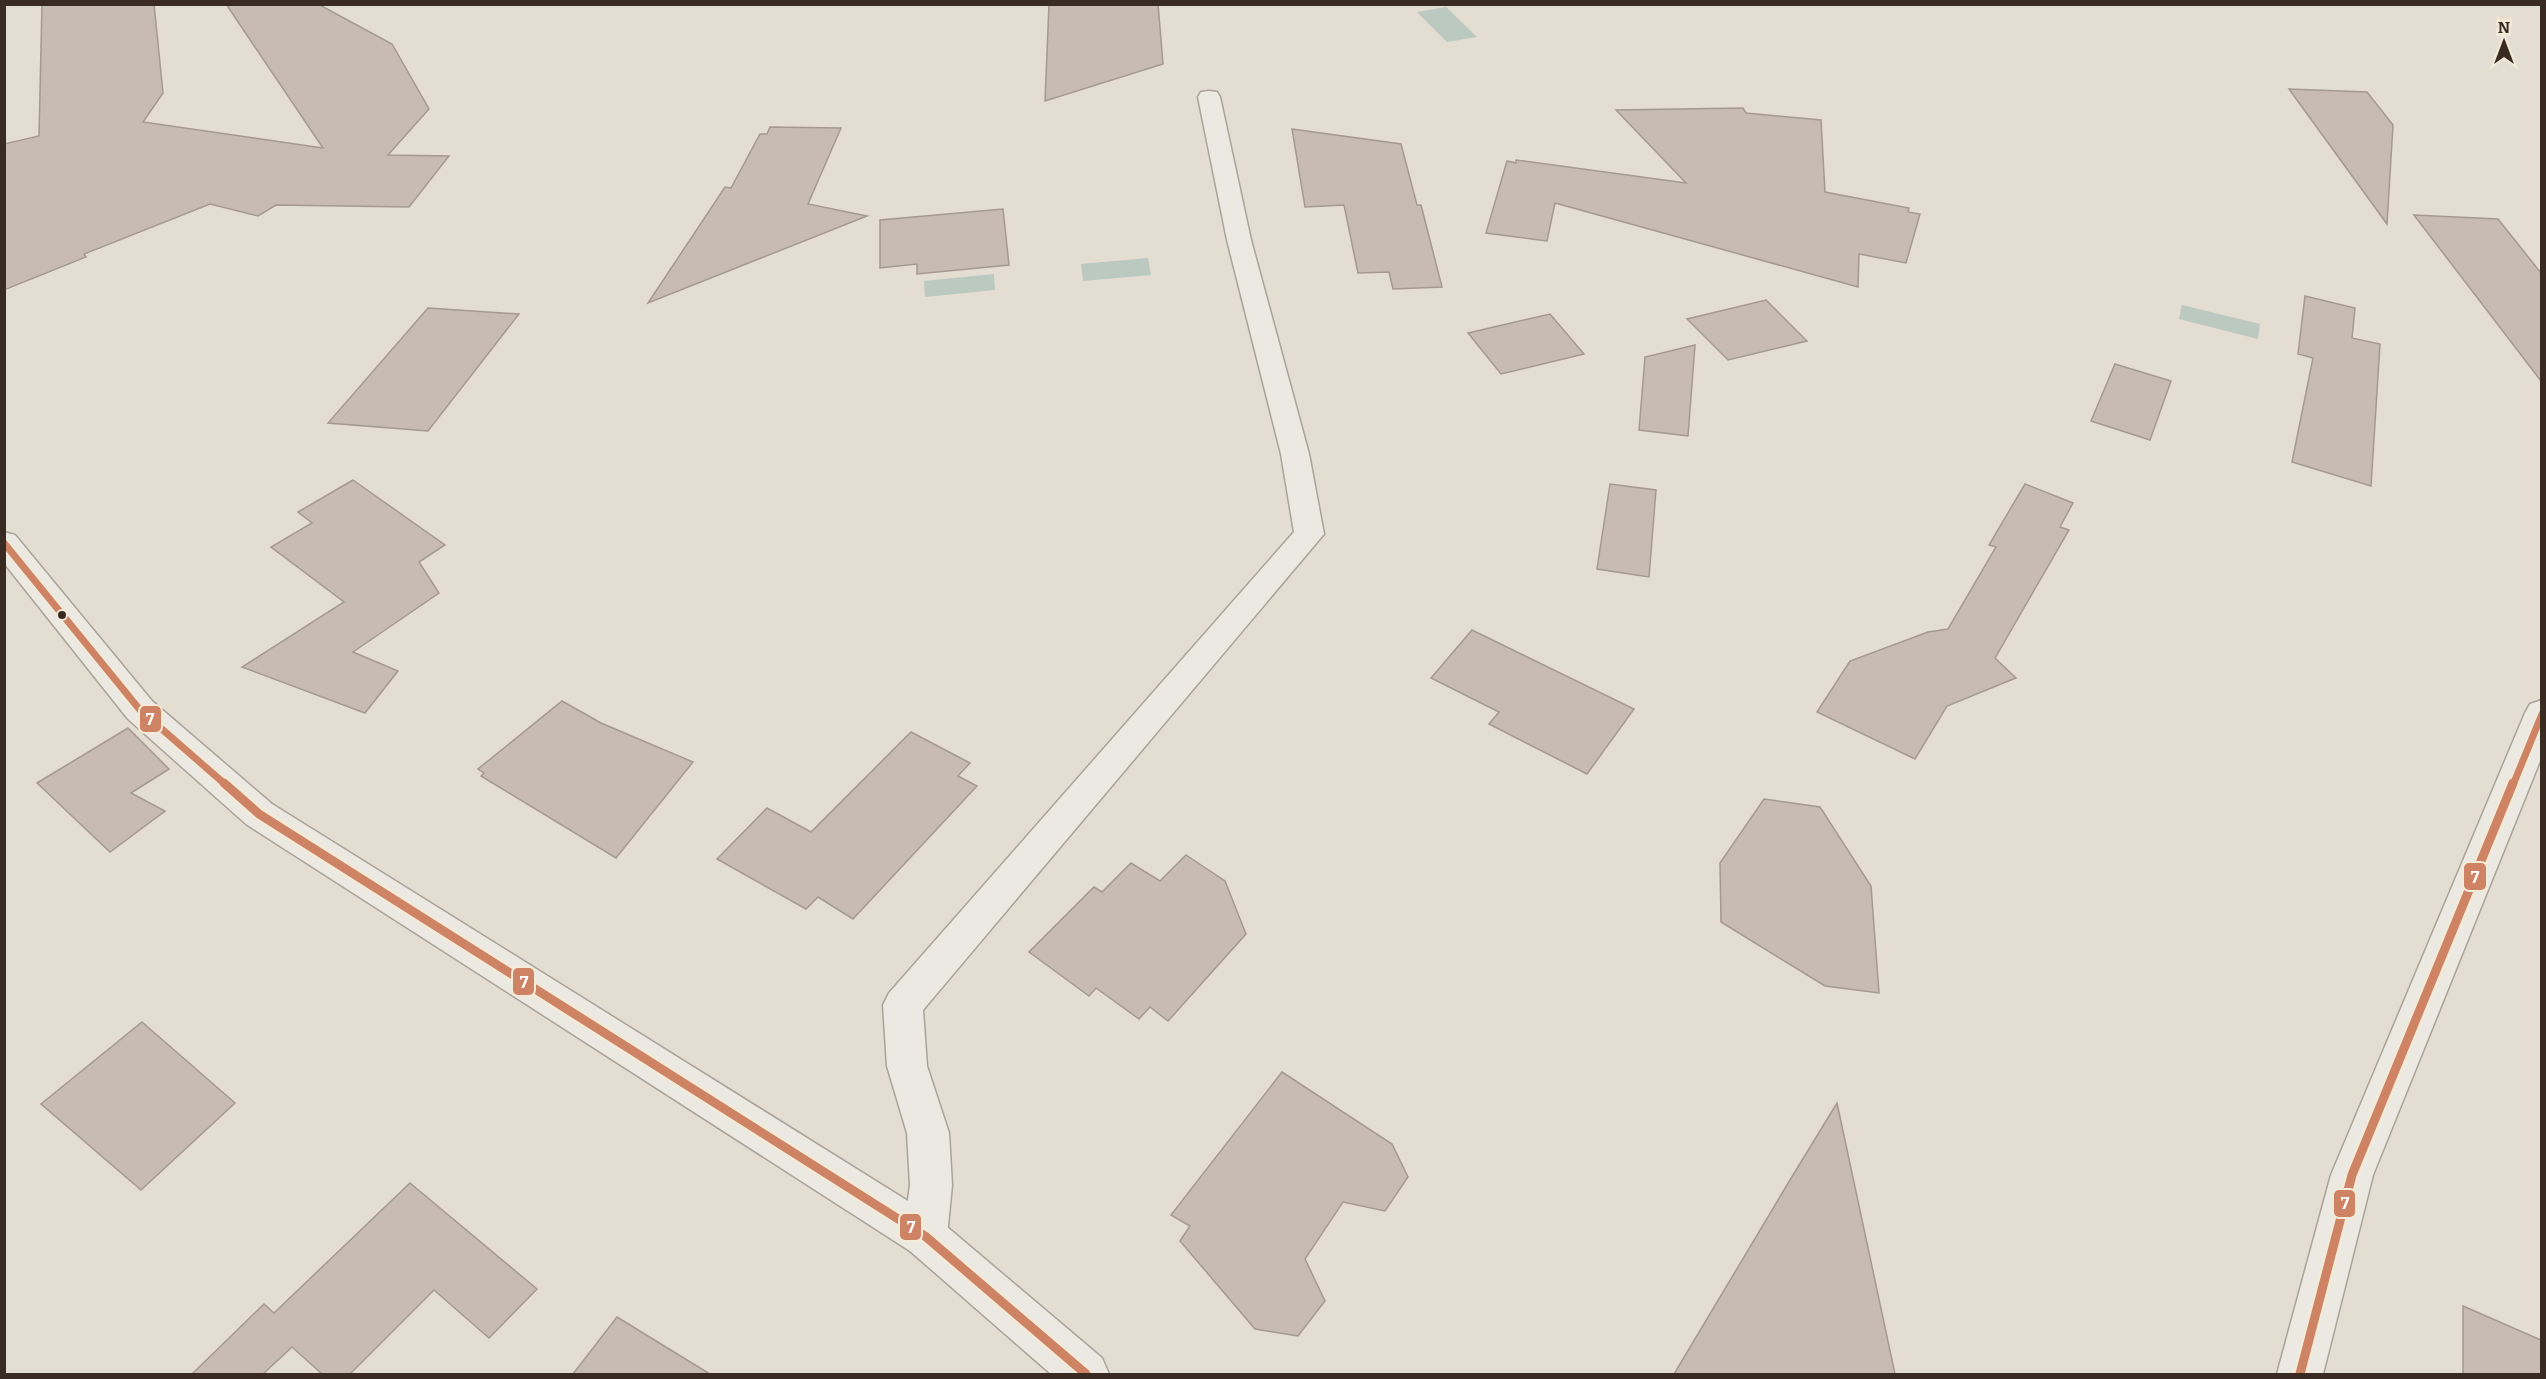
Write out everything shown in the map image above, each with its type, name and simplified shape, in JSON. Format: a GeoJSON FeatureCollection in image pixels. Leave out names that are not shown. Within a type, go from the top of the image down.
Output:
{"type":"FeatureCollection","features":[{"type":"Feature","properties":{"kind":"street"},"geometry":{"type":"LineString","coordinates":[[925,1236],[931,1185],[928,1133],[907,1066],[903,1005],[1309,534],[1295,453],[1239,240],[1209,97]]}},
{"type":"Feature","properties":{"kind":"street"},"geometry":{"type":"LineString","coordinates":[[4,542],[140,710],[259,814],[925,1236],[1086,1374]]}},
{"type":"Feature","properties":{"kind":"street"},"geometry":{"type":"LineString","coordinates":[[2300,1374],[2352,1175],[2541,713]]}},
{"type":"Feature","properties":{"kind":"shaded area"},"geometry":{"type":"Polygon","coordinates":[[[1446,7],[1477,37],[1447,42],[1417,12],[1446,7]]]}},
{"type":"Feature","properties":{"kind":"shaded area"},"geometry":{"type":"Polygon","coordinates":[[[1148,258],[1151,275],[1083,281],[1081,264],[1148,258]]]}},
{"type":"Feature","properties":{"kind":"shaded area"},"geometry":{"type":"Polygon","coordinates":[[[994,274],[995,290],[925,297],[924,281],[994,274]]]}},
{"type":"Feature","properties":{"kind":"shaded area"},"geometry":{"type":"Polygon","coordinates":[[[2182,305],[2260,324],[2258,339],[2179,319],[2182,305]]]}},
{"type":"Feature","properties":{"kind":"building"},"geometry":{"type":"Polygon","coordinates":[[[42,4],[154,4],[163,93],[143,122],[323,148],[226,4],[318,4],[392,44],[429,109],[388,155],[449,156],[409,207],[276,205],[258,216],[210,204],[84,254],[86,257],[4,290],[4,144],[39,136],[42,4]]]}},
{"type":"Feature","properties":{"kind":"building"},"geometry":{"type":"Polygon","coordinates":[[[1049,4],[1158,4],[1163,64],[1045,101],[1049,4]]]}},
{"type":"Feature","properties":{"kind":"building"},"geometry":{"type":"Polygon","coordinates":[[[2289,89],[2367,92],[2393,125],[2387,224],[2289,89]]]}},
{"type":"Feature","properties":{"kind":"building"},"geometry":{"type":"Polygon","coordinates":[[[1743,108],[1746,113],[1821,120],[1825,192],[1909,208],[1908,212],[1920,214],[1906,263],[1859,254],[1858,287],[1555,203],[1547,241],[1486,233],[1507,161],[1516,163],[1516,160],[1686,183],[1616,110],[1743,108]]]}},
{"type":"Feature","properties":{"kind":"building"},"geometry":{"type":"Polygon","coordinates":[[[770,127],[841,128],[808,204],[867,216],[648,303],[725,187],[731,188],[760,134],[767,134],[770,127]]]}},
{"type":"Feature","properties":{"kind":"building"},"geometry":{"type":"Polygon","coordinates":[[[1292,129],[1401,144],[1417,205],[1421,205],[1442,287],[1393,289],[1389,272],[1358,273],[1344,205],[1305,207],[1292,129]]]}},
{"type":"Feature","properties":{"kind":"building"},"geometry":{"type":"Polygon","coordinates":[[[1003,209],[1009,265],[917,274],[917,264],[880,268],[880,220],[1003,209]]]}},
{"type":"Feature","properties":{"kind":"building"},"geometry":{"type":"Polygon","coordinates":[[[2414,215],[2498,219],[2541,273],[2541,381],[2414,215]]]}},
{"type":"Feature","properties":{"kind":"building"},"geometry":{"type":"Polygon","coordinates":[[[2305,296],[2355,308],[2352,338],[2380,344],[2371,486],[2292,462],[2313,358],[2298,354],[2305,296]]]}},
{"type":"Feature","properties":{"kind":"building"},"geometry":{"type":"Polygon","coordinates":[[[1766,300],[1807,341],[1728,360],[1687,319],[1766,300]]]}},
{"type":"Feature","properties":{"kind":"building"},"geometry":{"type":"Polygon","coordinates":[[[428,308],[519,314],[428,431],[328,423],[428,308]]]}},
{"type":"Feature","properties":{"kind":"building"},"geometry":{"type":"Polygon","coordinates":[[[1550,314],[1584,354],[1501,374],[1468,333],[1550,314]]]}},
{"type":"Feature","properties":{"kind":"building"},"geometry":{"type":"Polygon","coordinates":[[[1695,345],[1688,436],[1639,430],[1645,357],[1695,345]]]}},
{"type":"Feature","properties":{"kind":"building"},"geometry":{"type":"Polygon","coordinates":[[[2115,364],[2171,381],[2150,440],[2091,421],[2115,364]]]}},
{"type":"Feature","properties":{"kind":"building"},"geometry":{"type":"Polygon","coordinates":[[[353,480],[445,545],[419,562],[439,593],[353,652],[398,671],[365,713],[242,667],[344,602],[271,547],[312,523],[298,512],[353,480]]]}},
{"type":"Feature","properties":{"kind":"building"},"geometry":{"type":"Polygon","coordinates":[[[1610,484],[1656,490],[1649,577],[1597,569],[1610,484]]]}},
{"type":"Feature","properties":{"kind":"building"},"geometry":{"type":"Polygon","coordinates":[[[2025,484],[2073,503],[2060,527],[2069,530],[1995,658],[2016,678],[1947,706],[1915,759],[1817,712],[1850,661],[1928,632],[1948,629],[1996,547],[1989,545],[2025,484]]]}},
{"type":"Feature","properties":{"kind":"building"},"geometry":{"type":"Polygon","coordinates":[[[1472,630],[1634,709],[1587,774],[1489,724],[1499,712],[1431,678],[1472,630]]]}},
{"type":"Feature","properties":{"kind":"building"},"geometry":{"type":"Polygon","coordinates":[[[562,701],[601,723],[693,762],[616,858],[481,776],[484,773],[478,769],[562,701]]]}},
{"type":"Feature","properties":{"kind":"building"},"geometry":{"type":"Polygon","coordinates":[[[128,728],[169,769],[131,793],[165,811],[110,852],[37,783],[128,728]]]}},
{"type":"Feature","properties":{"kind":"building"},"geometry":{"type":"Polygon","coordinates":[[[911,732],[970,763],[958,776],[977,786],[853,919],[818,897],[806,909],[717,859],[767,808],[811,832],[911,732]]]}},
{"type":"Feature","properties":{"kind":"building"},"geometry":{"type":"Polygon","coordinates":[[[1764,799],[1820,807],[1871,886],[1879,993],[1825,986],[1721,922],[1720,863],[1764,799]]]}},
{"type":"Feature","properties":{"kind":"building"},"geometry":{"type":"Polygon","coordinates":[[[1186,855],[1225,881],[1246,934],[1168,1021],[1150,1007],[1139,1019],[1096,988],[1089,996],[1029,952],[1094,887],[1102,892],[1131,863],[1160,881],[1186,855]]]}},
{"type":"Feature","properties":{"kind":"building"},"geometry":{"type":"Polygon","coordinates":[[[142,1022],[235,1103],[141,1190],[41,1104],[142,1022]]]}},
{"type":"Feature","properties":{"kind":"building"},"geometry":{"type":"Polygon","coordinates":[[[1282,1072],[1392,1144],[1408,1177],[1385,1211],[1343,1202],[1305,1259],[1325,1301],[1298,1336],[1255,1329],[1180,1241],[1190,1226],[1171,1215],[1282,1072]]]}},
{"type":"Feature","properties":{"kind":"building"},"geometry":{"type":"Polygon","coordinates":[[[1837,1103],[1895,1374],[1674,1374],[1790,1180],[1837,1103]]]}},
{"type":"Feature","properties":{"kind":"building"},"geometry":{"type":"Polygon","coordinates":[[[410,1183],[537,1289],[489,1338],[434,1290],[350,1374],[322,1374],[292,1347],[263,1374],[192,1374],[264,1304],[274,1313],[410,1183]]]}},
{"type":"Feature","properties":{"kind":"building"},"geometry":{"type":"Polygon","coordinates":[[[2463,1306],[2541,1340],[2541,1374],[2463,1374],[2463,1306]]]}},
{"type":"Feature","properties":{"kind":"building"},"geometry":{"type":"Polygon","coordinates":[[[617,1317],[710,1374],[573,1374],[617,1317]]]}},
{"type":"Feature","properties":{"kind":"transit line","name":"7"},"geometry":{"type":"LineString","coordinates":[[4,543],[140,710],[259,814],[925,1236],[1086,1374]]}},
{"type":"Feature","properties":{"kind":"transit line","name":"7"},"geometry":{"type":"LineString","coordinates":[[2300,1374],[2352,1175],[2542,714]]}}]}
